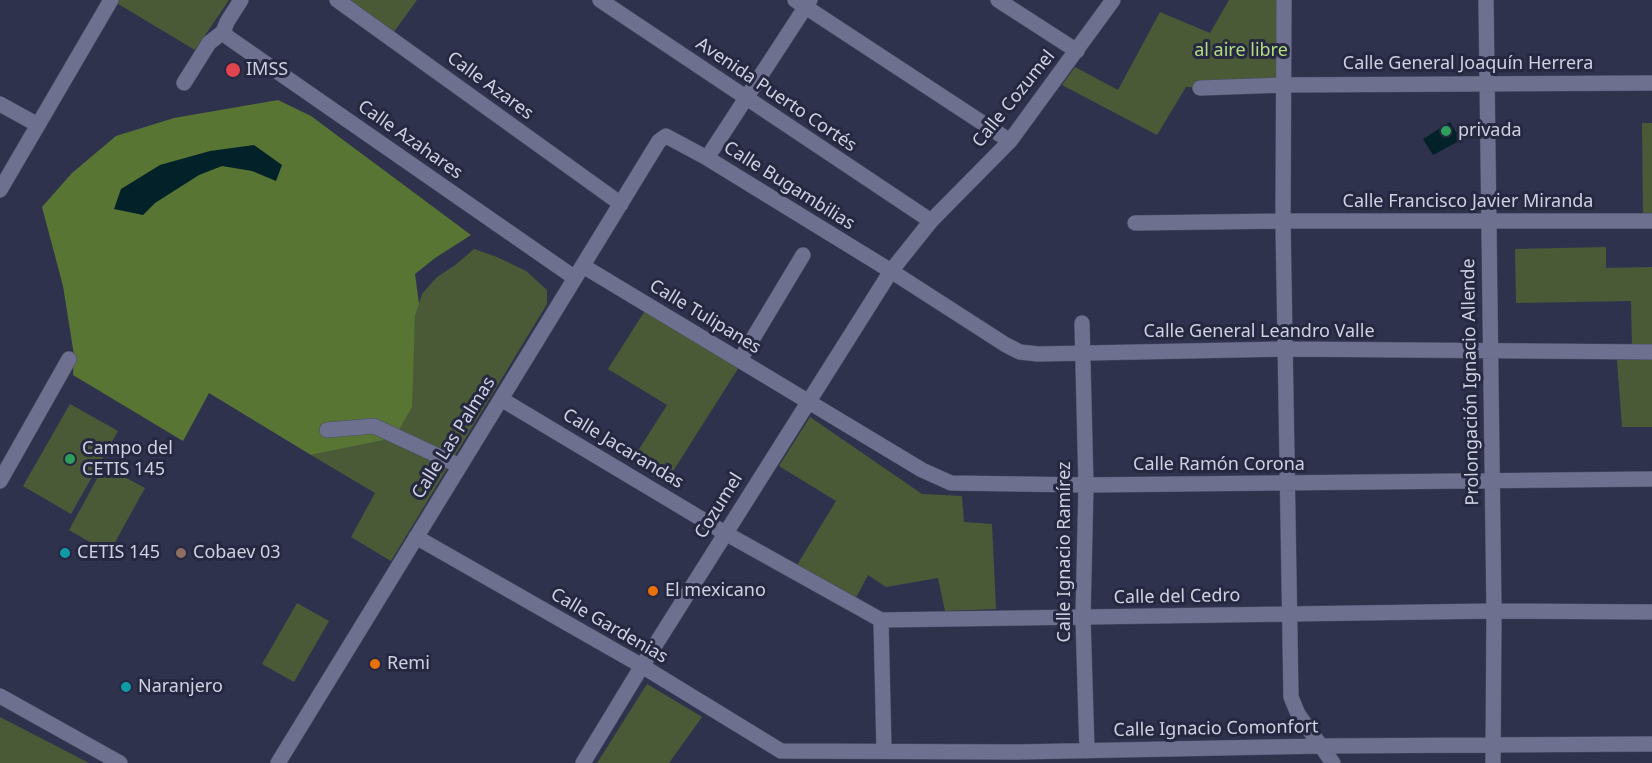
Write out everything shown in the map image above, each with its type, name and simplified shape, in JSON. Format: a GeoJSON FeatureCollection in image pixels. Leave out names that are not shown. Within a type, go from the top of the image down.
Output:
{"type":"FeatureCollection","features":[{"type":"Feature","properties":{"kind":"street"},"geometry":{"type":"LineString","coordinates":[[0,190],[111,0]]}},
{"type":"Feature","properties":{"kind":"street"},"geometry":{"type":"LineString","coordinates":[[184,83],[209,43],[224,32],[227,22],[241,0]]}},
{"type":"Feature","properties":{"kind":"street","name":"Calle Azares"},"geometry":{"type":"LineString","coordinates":[[338,0],[621,204]]}},
{"type":"Feature","properties":{"kind":"street","name":"Avenida Puerto Cortés"},"geometry":{"type":"LineString","coordinates":[[600,0],[931,221]]}},
{"type":"Feature","properties":{"kind":"street"},"geometry":{"type":"LineString","coordinates":[[998,0],[1077,51]]}},
{"type":"Feature","properties":{"kind":"street","name":"Calle Cozumel"},"geometry":{"type":"LineString","coordinates":[[891,271],[931,221],[1010,141],[1113,0]]}},
{"type":"Feature","properties":{"kind":"street"},"geometry":{"type":"LineString","coordinates":[[1284,0],[1283,221],[1291,697],[1298,714],[1333,763]]}},
{"type":"Feature","properties":{"kind":"street","name":"Prolongación Ignacio Allende"},"geometry":{"type":"LineString","coordinates":[[1486,0],[1494,611],[1493,763]]}},
{"type":"Feature","properties":{"kind":"street"},"geometry":{"type":"LineString","coordinates":[[707,158],[803,2],[1010,141]]}},
{"type":"Feature","properties":{"kind":"street","name":"Calle Azahares"},"geometry":{"type":"LineString","coordinates":[[224,32],[229,38],[579,272]]}},
{"type":"Feature","properties":{"kind":"street","name":"Calle General Joaquín Herrera"},"geometry":{"type":"LineString","coordinates":[[1200,88],[1283,85],[1652,82]]}},
{"type":"Feature","properties":{"kind":"street"},"geometry":{"type":"LineString","coordinates":[[0,104],[38,124]]}},
{"type":"Feature","properties":{"kind":"street","name":"Calle Las Palmas"},"geometry":{"type":"LineString","coordinates":[[278,763],[659,141],[666,136]]}},
{"type":"Feature","properties":{"kind":"street","name":"Calle Bugambilias"},"geometry":{"type":"LineString","coordinates":[[666,136],[707,158],[891,271]]}},
{"type":"Feature","properties":{"kind":"street","name":"Calle Francisco Javier Miranda"},"geometry":{"type":"LineString","coordinates":[[1135,223],[1652,221]]}},
{"type":"Feature","properties":{"kind":"street"},"geometry":{"type":"LineString","coordinates":[[740,360],[803,255]]}},
{"type":"Feature","properties":{"kind":"street","name":"Calle General Leandro Valle"},"geometry":{"type":"LineString","coordinates":[[891,271],[1006,345],[1020,352],[1038,354],[1286,350],[1652,352]]}},
{"type":"Feature","properties":{"kind":"street","name":"Cozumel"},"geometry":{"type":"LineString","coordinates":[[583,763],[891,271]]}},
{"type":"Feature","properties":{"kind":"street","name":"Calle Tulipanes"},"geometry":{"type":"LineString","coordinates":[[579,272],[740,360],[808,402]]}},
{"type":"Feature","properties":{"kind":"street","name":"Calle Ignacio Ramírez"},"geometry":{"type":"LineString","coordinates":[[1082,323],[1086,485],[1083,618],[1087,751]]}},
{"type":"Feature","properties":{"kind":"street"},"geometry":{"type":"LineString","coordinates":[[0,481],[69,359]]}},
{"type":"Feature","properties":{"kind":"street","name":"Calle Jacarandas"},"geometry":{"type":"LineString","coordinates":[[501,399],[725,533]]}},
{"type":"Feature","properties":{"kind":"street","name":"Calle Ramón Corona"},"geometry":{"type":"LineString","coordinates":[[808,402],[922,470],[951,483],[1289,484],[1652,479]]}},
{"type":"Feature","properties":{"kind":"street"},"geometry":{"type":"LineString","coordinates":[[327,430],[340,431],[374,426],[460,466]]}},
{"type":"Feature","properties":{"kind":"street","name":"Calle del Cedro"},"geometry":{"type":"LineString","coordinates":[[725,533],[881,620],[1494,611],[1652,612]]}},
{"type":"Feature","properties":{"kind":"street","name":"Calle Gardenias"},"geometry":{"type":"LineString","coordinates":[[416,537],[642,666],[777,757]]}},
{"type":"Feature","properties":{"kind":"street"},"geometry":{"type":"LineString","coordinates":[[881,620],[884,751]]}},
{"type":"Feature","properties":{"kind":"street"},"geometry":{"type":"LineString","coordinates":[[0,696],[120,763]]}},
{"type":"Feature","properties":{"kind":"street","name":"Calle Ignacio Comonfort"},"geometry":{"type":"LineString","coordinates":[[777,757],[884,751],[1017,758],[1087,751],[1176,756],[1321,746],[1652,744]]}},
{"type":"Feature","properties":{"kind":"green space"},"geometry":{"type":"Polygon","coordinates":[[[116,0],[229,0],[195,50],[115,2],[116,0]]]}},
{"type":"Feature","properties":{"kind":"green space"},"geometry":{"type":"Polygon","coordinates":[[[345,0],[417,0],[393,33],[345,0]]]}},
{"type":"Feature","properties":{"kind":"green space","name":"al aire libre"},"geometry":{"type":"Polygon","coordinates":[[[1229,0],[1276,0],[1278,90],[1186,87],[1157,135],[1062,85],[1075,67],[1118,90],[1160,12],[1210,33],[1229,0]]]}},
{"type":"Feature","properties":{"kind":"green space"},"geometry":{"type":"Polygon","coordinates":[[[278,100],[311,116],[471,235],[415,274],[419,304],[415,316],[412,407],[394,438],[311,455],[209,393],[183,441],[73,375],[74,355],[63,286],[42,207],[72,173],[116,136],[174,118],[278,100]]]}},
{"type":"Feature","properties":{"kind":"green space"},"geometry":{"type":"Polygon","coordinates":[[[1642,123],[1652,123],[1652,217],[1643,217],[1642,123]]]}},
{"type":"Feature","properties":{"kind":"green space"},"geometry":{"type":"Polygon","coordinates":[[[1606,247],[1606,268],[1652,267],[1652,350],[1632,350],[1631,301],[1516,303],[1515,249],[1606,247]]]}},
{"type":"Feature","properties":{"kind":"green space"},"geometry":{"type":"Polygon","coordinates":[[[474,249],[526,271],[547,290],[547,304],[391,561],[351,537],[375,493],[311,455],[394,438],[412,378],[415,316],[422,294],[437,277],[474,249]]]}},
{"type":"Feature","properties":{"kind":"green space"},"geometry":{"type":"Polygon","coordinates":[[[646,309],[739,367],[665,484],[631,462],[667,405],[608,369],[646,309]]]}},
{"type":"Feature","properties":{"kind":"green space"},"geometry":{"type":"Polygon","coordinates":[[[1617,360],[1652,360],[1652,427],[1622,427],[1617,360]]]}},
{"type":"Feature","properties":{"kind":"green space","name":"Campo del CETIS 145"},"geometry":{"type":"Polygon","coordinates":[[[70,404],[118,431],[71,514],[23,486],[70,404]]]}},
{"type":"Feature","properties":{"kind":"green space"},"geometry":{"type":"Polygon","coordinates":[[[810,417],[922,494],[962,496],[964,522],[992,524],[996,609],[945,611],[938,578],[886,587],[868,575],[851,607],[791,575],[836,501],[779,466],[810,417]]]}},
{"type":"Feature","properties":{"kind":"green space"},"geometry":{"type":"Polygon","coordinates":[[[104,466],[145,488],[109,553],[69,530],[104,466]]]}},
{"type":"Feature","properties":{"kind":"green space"},"geometry":{"type":"Polygon","coordinates":[[[297,603],[329,621],[294,682],[262,664],[297,603]]]}},
{"type":"Feature","properties":{"kind":"green space"},"geometry":{"type":"Polygon","coordinates":[[[647,684],[702,717],[669,763],[597,763],[647,684]]]}},
{"type":"Feature","properties":{"kind":"green space"},"geometry":{"type":"Polygon","coordinates":[[[0,717],[89,763],[0,763],[0,717]]]}},
{"type":"Feature","properties":{"kind":"water","name":"privada"},"geometry":{"type":"Polygon","coordinates":[[[1450,122],[1461,140],[1433,155],[1423,139],[1450,122]]]}},
{"type":"Feature","properties":{"kind":"water"},"geometry":{"type":"Polygon","coordinates":[[[254,145],[282,165],[276,181],[252,171],[222,166],[199,175],[155,203],[143,215],[114,209],[121,189],[160,165],[210,151],[254,145]]]}},
{"type":"Feature","properties":{"kind":"place","name":"IMSS"},"geometry":{"type":"Point","coordinates":[233,70]}},
{"type":"Feature","properties":{"kind":"place","name":"privada"},"geometry":{"type":"Point","coordinates":[1446,131]}},
{"type":"Feature","properties":{"kind":"place","name":"Campo del CETIS 145"},"geometry":{"type":"Point","coordinates":[70,459]}},
{"type":"Feature","properties":{"kind":"place","name":"CETIS 145"},"geometry":{"type":"Point","coordinates":[65,553]}},
{"type":"Feature","properties":{"kind":"place","name":"Cobaev 03"},"geometry":{"type":"Point","coordinates":[181,553]}},
{"type":"Feature","properties":{"kind":"place","name":"El mexicano"},"geometry":{"type":"Point","coordinates":[653,591]}},
{"type":"Feature","properties":{"kind":"place","name":"Remi"},"geometry":{"type":"Point","coordinates":[375,664]}},
{"type":"Feature","properties":{"kind":"place","name":"Naranjero"},"geometry":{"type":"Point","coordinates":[126,687]}}]}
